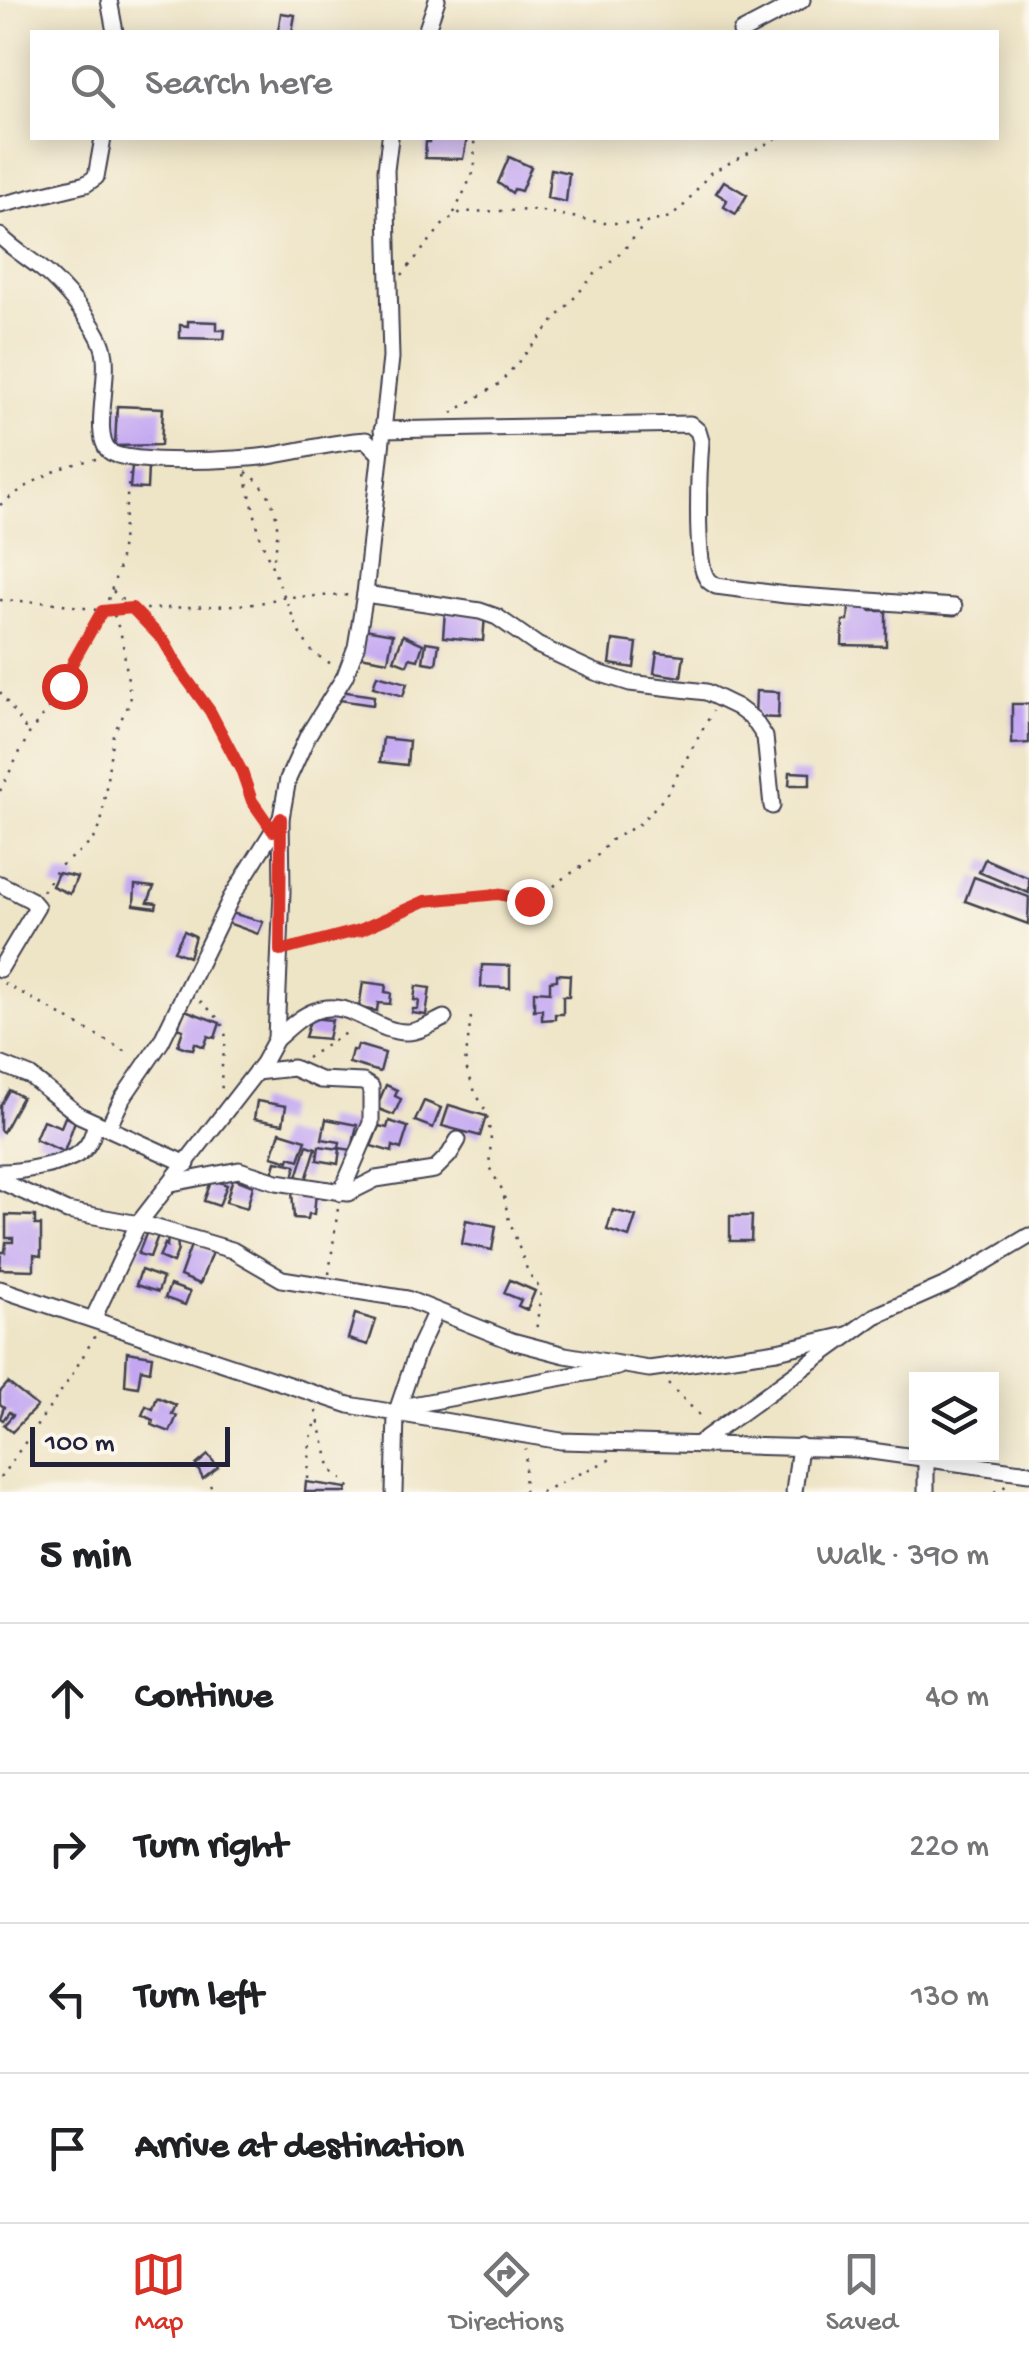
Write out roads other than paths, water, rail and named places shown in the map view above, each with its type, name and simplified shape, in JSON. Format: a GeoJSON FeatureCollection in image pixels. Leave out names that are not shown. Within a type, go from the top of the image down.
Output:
{"type":"FeatureCollection","features":[{"type":"Feature","properties":{"kind":"street"},"geometry":{"type":"LineString","coordinates":[[110,0],[115,30]]}},
{"type":"Feature","properties":{"kind":"street"},"geometry":{"type":"LineString","coordinates":[[427,30],[437,0]]}},
{"type":"Feature","properties":{"kind":"street"},"geometry":{"type":"LineString","coordinates":[[745,30],[802,0]]}},
{"type":"Feature","properties":{"kind":"street"},"geometry":{"type":"LineString","coordinates":[[0,205],[86,184],[96,177],[104,140]]}},
{"type":"Feature","properties":{"kind":"street"},"geometry":{"type":"LineString","coordinates":[[276,1039],[280,951],[277,825],[288,780],[308,734],[345,676],[356,647],[365,594],[391,358],[386,170],[390,140]]}},
{"type":"Feature","properties":{"kind":"street"},"geometry":{"type":"LineString","coordinates":[[0,236],[46,272],[98,336],[107,374],[102,436],[106,448],[124,457],[214,460],[366,440],[379,453]]}},
{"type":"Feature","properties":{"kind":"street"},"geometry":{"type":"LineString","coordinates":[[382,430],[690,424],[701,441],[704,573],[716,586],[954,607]]}},
{"type":"Feature","properties":{"kind":"street"},"geometry":{"type":"LineString","coordinates":[[365,594],[480,611],[497,617],[537,645],[595,672],[630,683],[716,695],[753,719],[765,736],[772,806]]}},
{"type":"Feature","properties":{"kind":"street"},"geometry":{"type":"LineString","coordinates":[[0,1172],[16,1172],[77,1156],[88,1144],[161,1042],[231,898],[277,825]]}},
{"type":"Feature","properties":{"kind":"street"},"geometry":{"type":"LineString","coordinates":[[0,884],[37,907],[0,969]]}},
{"type":"Feature","properties":{"kind":"street"},"geometry":{"type":"LineString","coordinates":[[97,1321],[138,1224],[224,1115],[276,1039],[319,1009],[342,1008],[370,1022],[410,1033],[444,1018]]}},
{"type":"Feature","properties":{"kind":"street"},"geometry":{"type":"LineString","coordinates":[[0,1064],[20,1070],[67,1108],[187,1164]]}},
{"type":"Feature","properties":{"kind":"street"},"geometry":{"type":"LineString","coordinates":[[256,1072],[294,1068],[320,1080],[362,1082],[371,1087],[371,1123],[337,1193]]}},
{"type":"Feature","properties":{"kind":"street"},"geometry":{"type":"LineString","coordinates":[[172,1182],[239,1170],[277,1182],[337,1193],[376,1178],[434,1170],[450,1155],[458,1140]]}},
{"type":"Feature","properties":{"kind":"street"},"geometry":{"type":"LineString","coordinates":[[0,1181],[67,1211],[138,1224],[232,1250],[282,1278],[407,1299],[533,1348],[626,1365],[649,1369],[777,1351],[847,1335]]}},
{"type":"Feature","properties":{"kind":"street"},"geometry":{"type":"LineString","coordinates":[[699,1443],[875,1316],[950,1283],[1029,1236]]}},
{"type":"Feature","properties":{"kind":"street"},"geometry":{"type":"LineString","coordinates":[[0,1289],[349,1405],[398,1410],[527,1435],[620,1444],[800,1446],[909,1456]]}},
{"type":"Feature","properties":{"kind":"street"},"geometry":{"type":"LineString","coordinates":[[394,1492],[398,1410],[418,1349],[436,1311]]}},
{"type":"Feature","properties":{"kind":"street"},"geometry":{"type":"LineString","coordinates":[[398,1410],[626,1365]]}},
{"type":"Feature","properties":{"kind":"street"},"geometry":{"type":"LineString","coordinates":[[794,1492],[800,1446]]}},
{"type":"Feature","properties":{"kind":"street"},"geometry":{"type":"LineString","coordinates":[[926,1462],[926,1492]]}},
{"type":"Feature","properties":{"kind":"street"},"geometry":{"type":"LineString","coordinates":[[953,1462],[1029,1473]]}}]}
